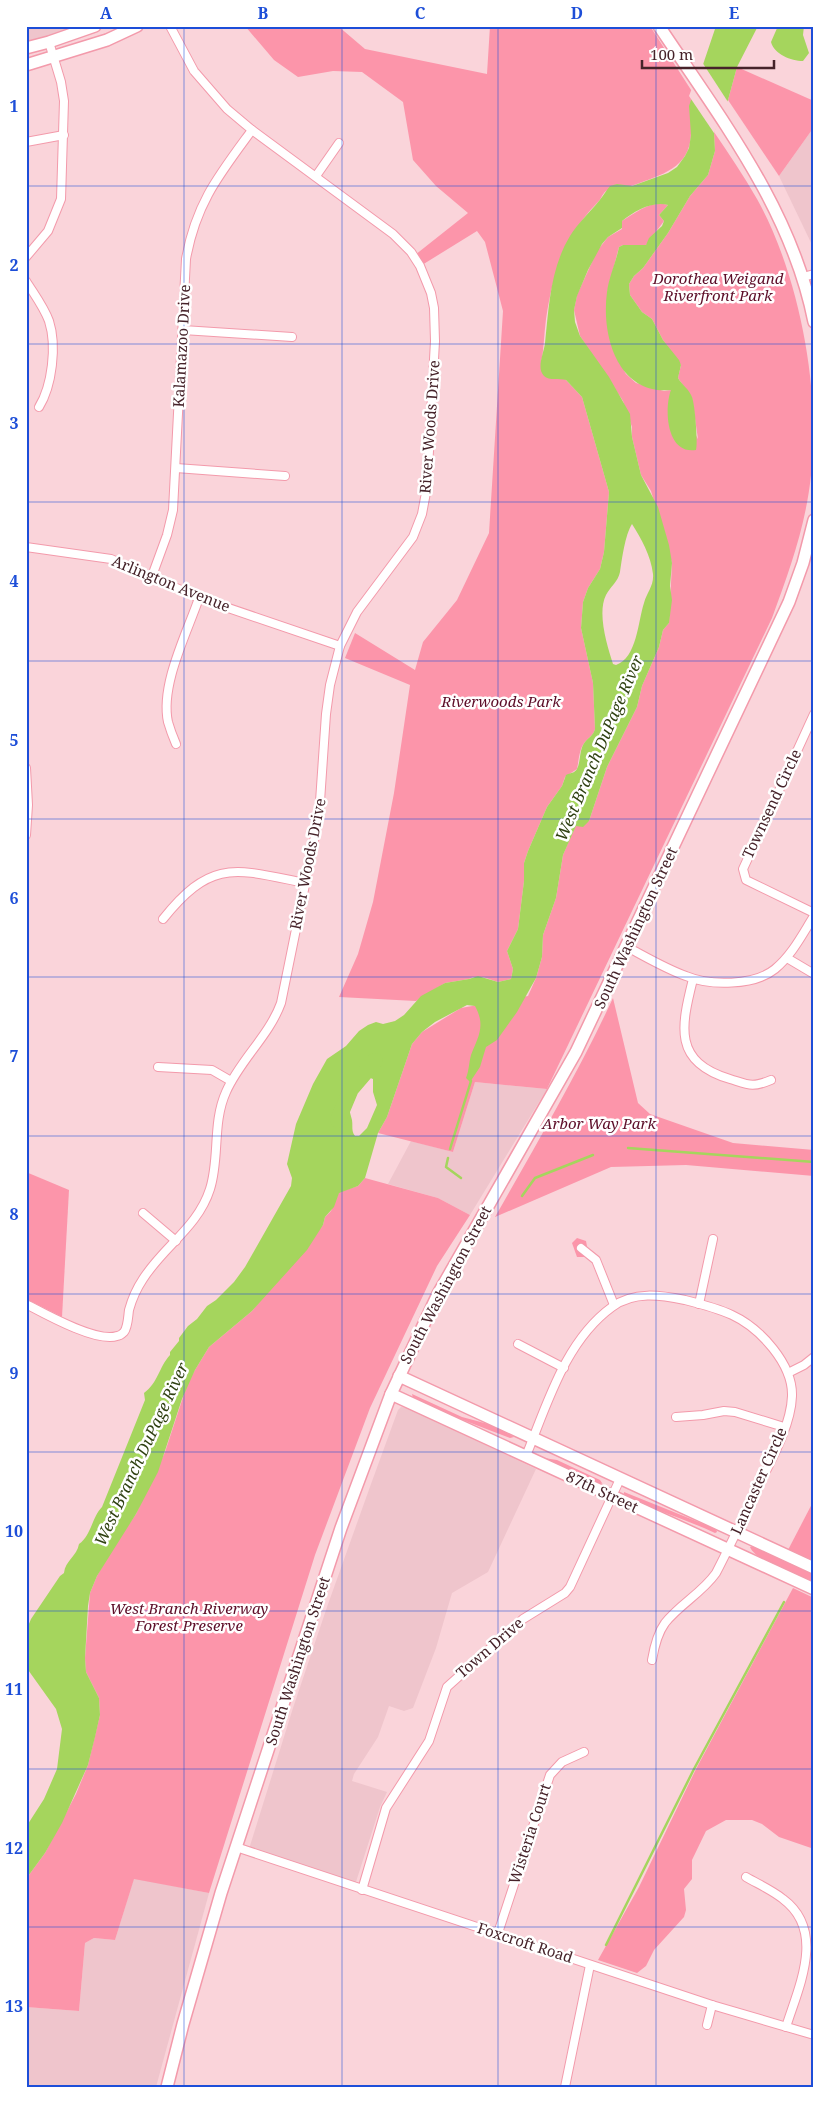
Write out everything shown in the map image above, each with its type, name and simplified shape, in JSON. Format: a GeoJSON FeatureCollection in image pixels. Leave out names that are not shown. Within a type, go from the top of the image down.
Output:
{"type":"FeatureCollection","features":[{"type":"Feature","properties":{"kind":"main road"},"geometry":{"type":"LineString","coordinates":[[26,48],[94,26]]}},
{"type":"Feature","properties":{"kind":"main road"},"geometry":{"type":"LineString","coordinates":[[26,65],[54,58],[107,40],[138,26]]}},
{"type":"Feature","properties":{"kind":"main road"},"geometry":{"type":"LineString","coordinates":[[659,26],[722,120],[773,205],[808,276],[814,322]]}},
{"type":"Feature","properties":{"kind":"main road","name":"South Washington Street"},"geometry":{"type":"LineString","coordinates":[[167,2087],[201,1961],[236,1847],[342,1528],[391,1394],[438,1294],[576,1052],[627,947],[785,611],[803,563],[814,520]]}},
{"type":"Feature","properties":{"kind":"main road","name":"87th Street"},"geometry":{"type":"LineString","coordinates":[[399,1376],[814,1568]]}},
{"type":"Feature","properties":{"kind":"main road","name":"87th Street"},"geometry":{"type":"LineString","coordinates":[[391,1394],[814,1590]]}},
{"type":"Feature","properties":{"kind":"street","name":"River Woods Drive"},"geometry":{"type":"LineString","coordinates":[[26,1304],[76,1328],[105,1337],[118,1336],[124,1331],[130,1308],[141,1282],[154,1263],[197,1218],[211,1188],[220,1108],[231,1080],[277,1014],[288,972],[321,802],[328,700],[340,646],[358,612],[412,537],[422,514],[428,487],[436,322],[432,293],[420,266],[411,252],[393,234],[252,130],[227,109],[204,84],[185,57],[170,26]]}},
{"type":"Feature","properties":{"kind":"street"},"geometry":{"type":"LineString","coordinates":[[26,257],[44,238],[56,216],[61,199],[64,101],[61,82],[49,42]]}},
{"type":"Feature","properties":{"kind":"street","name":"Kalamazoo Drive"},"geometry":{"type":"LineString","coordinates":[[152,576],[170,523],[176,468],[186,259],[194,226],[207,194],[252,130]]}},
{"type":"Feature","properties":{"kind":"street"},"geometry":{"type":"LineString","coordinates":[[26,142],[64,135]]}},
{"type":"Feature","properties":{"kind":"street"},"geometry":{"type":"LineString","coordinates":[[316,176],[340,143]]}},
{"type":"Feature","properties":{"kind":"street"},"geometry":{"type":"LineString","coordinates":[[26,281],[43,309],[52,331],[50,378],[45,398],[39,408]]}},
{"type":"Feature","properties":{"kind":"street"},"geometry":{"type":"LineString","coordinates":[[183,330],[292,337]]}},
{"type":"Feature","properties":{"kind":"street"},"geometry":{"type":"LineString","coordinates":[[176,468],[285,476]]}},
{"type":"Feature","properties":{"kind":"street","name":"Arlington Avenue"},"geometry":{"type":"LineString","coordinates":[[26,547],[111,559],[199,598],[340,646]]}},
{"type":"Feature","properties":{"kind":"street"},"geometry":{"type":"LineString","coordinates":[[176,744],[168,722],[168,690],[199,598]]}},
{"type":"Feature","properties":{"kind":"street","name":"Townsend Circle"},"geometry":{"type":"LineString","coordinates":[[814,714],[743,869],[746,880],[753,885],[814,915]]}},
{"type":"Feature","properties":{"kind":"street"},"geometry":{"type":"LineString","coordinates":[[26,768],[28,805],[26,835]]}},
{"type":"Feature","properties":{"kind":"street"},"geometry":{"type":"LineString","coordinates":[[163,919],[181,897],[194,886],[223,872],[249,872],[305,883]]}},
{"type":"Feature","properties":{"kind":"street"},"geometry":{"type":"LineString","coordinates":[[627,947],[693,979],[733,982],[747,981],[762,977],[774,970],[787,958],[814,915]]}},
{"type":"Feature","properties":{"kind":"street"},"geometry":{"type":"LineString","coordinates":[[787,958],[814,974]]}},
{"type":"Feature","properties":{"kind":"street"},"geometry":{"type":"LineString","coordinates":[[693,979],[686,1008],[684,1033],[692,1056],[703,1068],[720,1076],[755,1087],[771,1080]]}},
{"type":"Feature","properties":{"kind":"street"},"geometry":{"type":"LineString","coordinates":[[158,1067],[212,1070],[231,1080]]}},
{"type":"Feature","properties":{"kind":"street"},"geometry":{"type":"LineString","coordinates":[[143,1213],[176,1241]]}},
{"type":"Feature","properties":{"kind":"street"},"geometry":{"type":"LineString","coordinates":[[699,1304],[713,1239]]}},
{"type":"Feature","properties":{"kind":"street"},"geometry":{"type":"LineString","coordinates":[[581,1248],[596,1260],[614,1305]]}},
{"type":"Feature","properties":{"kind":"street","name":"Lancaster Circle"},"geometry":{"type":"LineString","coordinates":[[526,1456],[564,1368],[577,1345],[591,1327],[614,1305],[630,1299],[651,1295],[699,1304],[733,1315],[746,1324],[778,1356],[788,1373],[792,1396],[784,1427],[774,1454],[728,1550],[710,1582],[664,1624],[656,1641],[652,1660]]}},
{"type":"Feature","properties":{"kind":"street"},"geometry":{"type":"LineString","coordinates":[[518,1344],[564,1368]]}},
{"type":"Feature","properties":{"kind":"street"},"geometry":{"type":"LineString","coordinates":[[788,1373],[804,1365],[814,1357]]}},
{"type":"Feature","properties":{"kind":"street"},"geometry":{"type":"LineString","coordinates":[[676,1417],[717,1412],[735,1412],[784,1427]]}},
{"type":"Feature","properties":{"kind":"street","name":"Town Drive"},"geometry":{"type":"LineString","coordinates":[[362,1890],[386,1808],[428,1741],[446,1687],[523,1619],[565,1593],[620,1479]]}},
{"type":"Feature","properties":{"kind":"street","name":"Wisteria Court"},"geometry":{"type":"LineString","coordinates":[[498,1933],[550,1775],[562,1762],[584,1752]]}},
{"type":"Feature","properties":{"kind":"street","name":"Foxcroft Road"},"geometry":{"type":"LineString","coordinates":[[236,1847],[712,2005],[814,2035]]}},
{"type":"Feature","properties":{"kind":"street"},"geometry":{"type":"LineString","coordinates":[[746,1877],[784,1899],[799,1916],[806,1933],[807,1958],[786,2028]]}},
{"type":"Feature","properties":{"kind":"street"},"geometry":{"type":"LineString","coordinates":[[566,2087],[590,1964]]}},
{"type":"Feature","properties":{"kind":"street"},"geometry":{"type":"LineString","coordinates":[[707,2025],[712,2005]]}},
{"type":"Feature","properties":{"kind":"shaded area"},"geometry":{"type":"Polygon","coordinates":[[[26,26],[81,26],[26,43],[26,26]]]}},
{"type":"Feature","properties":{"kind":"shaded area"},"geometry":{"type":"Polygon","coordinates":[[[814,127],[814,249],[779,176],[814,127]]]}},
{"type":"Feature","properties":{"kind":"shaded area"},"geometry":{"type":"Polygon","coordinates":[[[475,1082],[547,1089],[470,1215],[438,1198],[388,1184],[411,1141],[453,1152],[475,1082]]]}},
{"type":"Feature","properties":{"kind":"shaded area"},"geometry":{"type":"Polygon","coordinates":[[[401,1407],[408,1408],[536,1469],[488,1572],[452,1593],[436,1648],[413,1708],[404,1711],[389,1706],[378,1737],[354,1774],[352,1781],[387,1792],[380,1807],[355,1885],[249,1849],[327,1607],[398,1410],[401,1407]]]}},
{"type":"Feature","properties":{"kind":"shaded area"},"geometry":{"type":"Polygon","coordinates":[[[134,1878],[209,1893],[156,2087],[26,2087],[26,2007],[79,2011],[85,1943],[94,1938],[115,1940],[134,1878]]]}},
{"type":"Feature","properties":{"kind":"green space","name":"Riverwoods Park"},"geometry":{"type":"Polygon","coordinates":[[[245,26],[338,26],[365,49],[487,74],[490,26],[650,26],[693,93],[691,134],[685,155],[672,168],[654,178],[631,186],[609,189],[605,192],[576,229],[568,243],[552,286],[546,319],[541,364],[566,380],[582,397],[609,492],[604,552],[600,569],[588,588],[583,602],[581,628],[593,683],[595,729],[582,748],[577,769],[565,777],[562,786],[547,807],[528,851],[524,863],[524,881],[518,929],[507,951],[513,969],[511,979],[498,982],[483,977],[473,977],[445,983],[416,1001],[339,997],[358,954],[373,902],[394,793],[410,685],[345,658],[355,633],[415,670],[423,642],[457,600],[489,533],[503,311],[485,242],[477,231],[422,265],[415,255],[468,213],[436,186],[413,160],[403,102],[362,72],[333,71],[298,77],[274,60],[245,26]]]}},
{"type":"Feature","properties":{"kind":"green space"},"geometry":{"type":"Polygon","coordinates":[[[737,67],[814,101],[814,127],[779,176],[728,100],[737,67]]]}},
{"type":"Feature","properties":{"kind":"green space","name":"Dorothea Weigand Riverfront Park"},"geometry":{"type":"Polygon","coordinates":[[[714,132],[752,190],[772,229],[785,262],[804,333],[813,407],[813,442],[809,494],[790,566],[772,618],[547,1089],[475,1082],[453,1152],[378,1133],[387,1117],[412,1044],[422,1032],[461,1008],[528,996],[542,957],[543,935],[556,898],[563,855],[576,825],[589,821],[607,767],[637,707],[642,686],[659,647],[663,630],[669,623],[672,563],[651,491],[641,475],[632,437],[632,427],[623,401],[580,336],[574,310],[577,295],[597,251],[608,237],[622,229],[622,221],[650,205],[668,205],[659,215],[664,221],[646,245],[623,245],[619,247],[607,293],[615,354],[626,374],[636,383],[664,391],[671,390],[698,439],[692,398],[678,378],[681,365],[663,340],[652,319],[642,312],[630,295],[629,284],[668,233],[690,196],[708,175],[715,151],[714,132]]]}},
{"type":"Feature","properties":{"kind":"green space","name":"Arbor Way Park"},"geometry":{"type":"Polygon","coordinates":[[[613,998],[638,1103],[650,1114],[733,1143],[814,1150],[814,1176],[686,1165],[611,1167],[495,1217],[571,1081],[613,998]]]}},
{"type":"Feature","properties":{"kind":"green space"},"geometry":{"type":"Polygon","coordinates":[[[26,1172],[69,1190],[62,1317],[26,1299],[26,1172]]]}},
{"type":"Feature","properties":{"kind":"green space","name":"West Branch Riverway Forest Preserve"},"geometry":{"type":"Polygon","coordinates":[[[365,1178],[438,1198],[470,1215],[437,1266],[370,1408],[315,1555],[209,1893],[134,1879],[115,1940],[94,1938],[85,1943],[79,2011],[26,2007],[26,1879],[45,1853],[76,1794],[88,1765],[100,1715],[99,1698],[86,1672],[85,1658],[90,1593],[112,1549],[136,1514],[165,1452],[187,1385],[209,1347],[252,1311],[323,1225],[325,1217],[331,1211],[339,1192],[358,1186],[365,1178]]]}},
{"type":"Feature","properties":{"kind":"green space"},"geometry":{"type":"Polygon","coordinates":[[[577,1238],[586,1241],[589,1257],[577,1257],[572,1243],[577,1238]]]}},
{"type":"Feature","properties":{"kind":"green space"},"geometry":{"type":"Polygon","coordinates":[[[412,1394],[462,1417],[492,1425],[514,1437],[510,1438],[455,1417],[413,1398],[412,1394]]]}},
{"type":"Feature","properties":{"kind":"green space"},"geometry":{"type":"Polygon","coordinates":[[[544,1458],[557,1460],[600,1480],[602,1483],[600,1484],[544,1458]]]}},
{"type":"Feature","properties":{"kind":"green space"},"geometry":{"type":"Polygon","coordinates":[[[624,1492],[716,1529],[717,1532],[715,1533],[635,1501],[624,1496],[624,1492]]]}},
{"type":"Feature","properties":{"kind":"green space"},"geometry":{"type":"Polygon","coordinates":[[[814,1500],[814,1561],[788,1550],[814,1500]]]}},
{"type":"Feature","properties":{"kind":"green space"},"geometry":{"type":"Polygon","coordinates":[[[753,1546],[814,1574],[814,1583],[760,1558],[750,1547],[753,1546]]]}},
{"type":"Feature","properties":{"kind":"green space"},"geometry":{"type":"Polygon","coordinates":[[[793,1588],[814,1598],[814,1849],[779,1837],[762,1824],[752,1820],[726,1820],[706,1831],[692,1860],[692,1879],[684,1889],[686,1910],[684,1917],[654,1950],[646,1966],[637,1973],[598,1960],[639,1887],[696,1769],[793,1588]]]}},
{"type":"Feature","properties":{"kind":"water"},"geometry":{"type":"Polygon","coordinates":[[[716,26],[758,26],[737,67],[728,100],[714,132],[715,151],[708,175],[690,196],[668,233],[629,284],[630,295],[642,312],[652,319],[663,340],[679,360],[681,365],[678,378],[689,392],[693,401],[696,450],[686,450],[678,445],[673,438],[668,418],[671,390],[653,389],[638,383],[626,373],[617,359],[607,327],[607,292],[619,247],[623,245],[646,245],[649,238],[662,226],[664,221],[659,215],[668,205],[656,204],[638,210],[622,221],[622,228],[608,237],[602,244],[588,270],[577,296],[574,310],[575,322],[580,336],[609,377],[630,414],[632,437],[641,475],[658,507],[669,545],[672,563],[670,586],[672,600],[669,623],[663,630],[659,647],[642,686],[637,707],[607,767],[589,821],[583,827],[576,826],[563,855],[556,898],[543,935],[542,957],[536,978],[517,1012],[497,1040],[486,1047],[480,1067],[470,1082],[466,1078],[471,1055],[480,1031],[480,1020],[475,1006],[467,1005],[435,1022],[422,1032],[412,1044],[387,1117],[378,1133],[365,1178],[358,1186],[339,1193],[334,1207],[325,1217],[323,1225],[307,1250],[252,1311],[209,1347],[195,1370],[182,1399],[158,1472],[136,1514],[97,1576],[90,1593],[85,1658],[86,1672],[99,1698],[100,1715],[88,1765],[62,1823],[45,1853],[26,1879],[26,1827],[44,1799],[57,1769],[62,1729],[56,1709],[26,1667],[26,1631],[31,1619],[60,1576],[64,1573],[66,1565],[76,1552],[79,1544],[83,1541],[102,1507],[145,1400],[144,1393],[152,1385],[170,1352],[188,1326],[234,1282],[245,1267],[291,1186],[292,1178],[287,1164],[296,1124],[313,1084],[327,1059],[346,1046],[359,1031],[368,1025],[376,1022],[383,1024],[395,1021],[404,1015],[421,996],[445,983],[478,976],[498,982],[511,979],[513,969],[507,951],[518,929],[524,881],[524,863],[528,851],[547,807],[562,786],[566,775],[577,769],[583,745],[595,729],[593,683],[581,628],[583,602],[588,588],[600,569],[604,552],[609,492],[582,397],[566,380],[549,378],[542,373],[541,365],[554,275],[563,249],[570,236],[610,186],[617,184],[632,186],[668,173],[677,167],[689,148],[691,135],[689,106],[716,26]],[[632,524],[626,541],[619,576],[603,602],[602,611],[606,639],[613,664],[616,665],[623,661],[633,647],[644,603],[653,578],[648,554],[632,524]],[[365,1076],[353,1085],[348,1095],[355,1136],[359,1136],[367,1128],[377,1105],[373,1092],[373,1079],[365,1076]]]}},
{"type":"Feature","properties":{"kind":"water"},"geometry":{"type":"Polygon","coordinates":[[[778,26],[804,26],[803,35],[809,53],[803,61],[793,60],[784,56],[773,46],[771,42],[778,26]]]}},
{"type":"Feature","properties":{"kind":"pier"},"geometry":{"type":"Polygon","coordinates":[[[702,62],[728,102],[714,133],[689,96],[702,62]]]}},
{"type":"Feature","properties":{"kind":"waterway","name":"West Branch DuPage River"},"geometry":{"type":"LineString","coordinates":[[338,1120],[351,1089],[375,1061]]}},
{"type":"Feature","properties":{"kind":"waterway"},"geometry":{"type":"LineString","coordinates":[[450,1149],[471,1081]]}},
{"type":"Feature","properties":{"kind":"waterway"},"geometry":{"type":"LineString","coordinates":[[628,1148],[814,1162]]}},
{"type":"Feature","properties":{"kind":"waterway"},"geometry":{"type":"LineString","coordinates":[[522,1196],[535,1178],[593,1155]]}},
{"type":"Feature","properties":{"kind":"waterway"},"geometry":{"type":"LineString","coordinates":[[448,1158],[446,1167],[461,1178]]}},
{"type":"Feature","properties":{"kind":"waterway"},"geometry":{"type":"LineString","coordinates":[[606,1945],[694,1769],[784,1602]]}}]}
